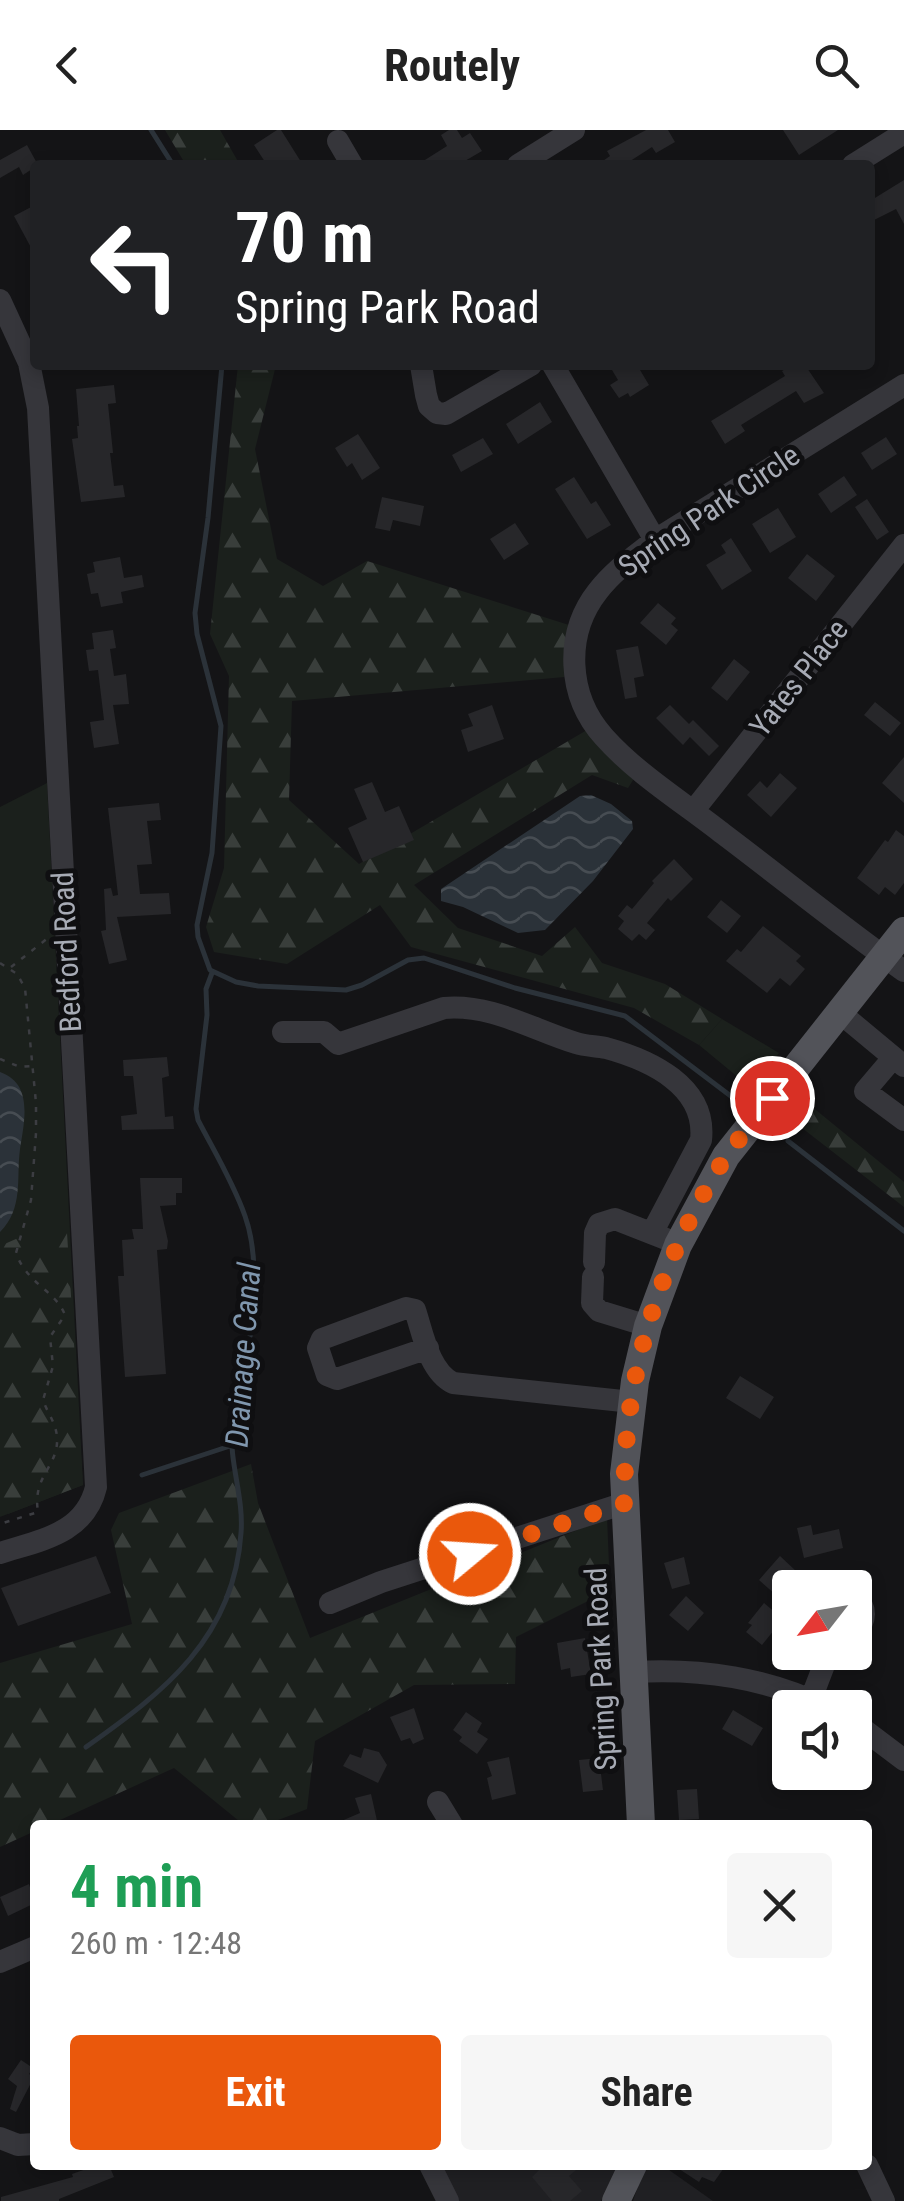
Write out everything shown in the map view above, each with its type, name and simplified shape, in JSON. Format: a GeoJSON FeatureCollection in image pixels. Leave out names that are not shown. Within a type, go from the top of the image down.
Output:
{"type":"FeatureCollection","features":[{"type":"Feature","properties":{"kind":"main road","name":"Spring Park Road"},"geometry":{"type":"LineString","coordinates":[[641,1820],[624,1474],[632,1402],[665,1239],[839,1012],[894,964],[904,931]]}},
{"type":"Feature","properties":{"kind":"main road"},"geometry":{"type":"LineString","coordinates":[[616,2201],[631,2170]]}},
{"type":"Feature","properties":{"kind":"street"},"geometry":{"type":"LineString","coordinates":[[526,160],[574,130]]}},
{"type":"Feature","properties":{"kind":"street"},"geometry":{"type":"LineString","coordinates":[[861,160],[904,134]]}},
{"type":"Feature","properties":{"kind":"street"},"geometry":{"type":"LineString","coordinates":[[338,141],[349,160]]}},
{"type":"Feature","properties":{"kind":"street","name":"Bedford Road"},"geometry":{"type":"LineString","coordinates":[[0,300],[30,368]]}},
{"type":"Feature","properties":{"kind":"street","name":"Bedford Road"},"geometry":{"type":"LineString","coordinates":[[0,1553],[74,1526],[92,1503],[96,1487],[38,408],[30,370]]}},
{"type":"Feature","properties":{"kind":"street"},"geometry":{"type":"LineString","coordinates":[[422,370],[429,406],[437,413],[456,411],[523,370]]}},
{"type":"Feature","properties":{"kind":"street"},"geometry":{"type":"LineString","coordinates":[[555,370],[655,540]]}},
{"type":"Feature","properties":{"kind":"street","name":"Spring Park Circle"},"geometry":{"type":"LineString","coordinates":[[894,964],[605,738],[584,706],[577,686],[574,648],[586,607],[611,576],[655,540],[904,385]]}},
{"type":"Feature","properties":{"kind":"street","name":"Yates Place"},"geometry":{"type":"LineString","coordinates":[[694,810],[904,546]]}},
{"type":"Feature","properties":{"kind":"street"},"geometry":{"type":"LineString","coordinates":[[283,1032],[324,1032],[338,1044],[444,1008],[490,1010],[579,1044],[601,1047],[652,1065],[678,1083],[696,1102],[703,1126],[665,1239],[615,1219],[598,1224],[595,1233],[592,1303],[599,1311],[648,1326]]}},
{"type":"Feature","properties":{"kind":"street"},"geometry":{"type":"LineString","coordinates":[[839,1012],[893,1058],[866,1091],[904,1120]]}},
{"type":"Feature","properties":{"kind":"street"},"geometry":{"type":"LineString","coordinates":[[428,1348],[337,1379],[328,1376],[318,1348],[322,1339],[406,1308],[415,1310],[428,1348],[444,1378],[453,1383],[632,1402]]}},
{"type":"Feature","properties":{"kind":"street"},"geometry":{"type":"LineString","coordinates":[[330,1603],[382,1582],[625,1503]]}},
{"type":"Feature","properties":{"kind":"street"},"geometry":{"type":"LineString","coordinates":[[634,1672],[712,1674],[757,1680],[784,1690]]}},
{"type":"Feature","properties":{"kind":"street"},"geometry":{"type":"LineString","coordinates":[[872,1736],[904,1760]]}},
{"type":"Feature","properties":{"kind":"street"},"geometry":{"type":"LineString","coordinates":[[438,1802],[449,1820]]}},
{"type":"Feature","properties":{"kind":"street"},"geometry":{"type":"LineString","coordinates":[[0,1962],[30,1949]]}},
{"type":"Feature","properties":{"kind":"street"},"geometry":{"type":"LineString","coordinates":[[0,2138],[18,2145],[30,2144]]}},
{"type":"Feature","properties":{"kind":"street"},"geometry":{"type":"LineString","coordinates":[[432,2170],[448,2201]]}},
{"type":"Feature","properties":{"kind":"street"},"geometry":{"type":"LineString","coordinates":[[868,2170],[884,2201]]}},
{"type":"Feature","properties":{"kind":"path"},"geometry":{"type":"LineString","coordinates":[[10,968],[51,932]]}},
{"type":"Feature","properties":{"kind":"path"},"geometry":{"type":"LineString","coordinates":[[0,964],[17,974],[25,988],[36,1103],[33,1187],[16,1254],[33,1282],[64,1310],[64,1320],[50,1337],[53,1366],[43,1400],[56,1429],[57,1450],[37,1486],[38,1512],[0,1524]]}},
{"type":"Feature","properties":{"kind":"path"},"geometry":{"type":"LineString","coordinates":[[0,1059],[20,1067],[32,1065]]}},
{"type":"Feature","properties":{"kind":"shaded area"},"geometry":{"type":"Polygon","coordinates":[[[438,2170],[618,2170],[601,2201],[454,2201],[438,2170]]]}},
{"type":"Feature","properties":{"kind":"shaded area"},"geometry":{"type":"Polygon","coordinates":[[[643,2170],[669,2170],[713,2201],[633,2201],[643,2170]]]}},
{"type":"Feature","properties":{"kind":"green space"},"geometry":{"type":"Polygon","coordinates":[[[165,130],[220,130],[237,160],[183,160],[165,130]]]}},
{"type":"Feature","properties":{"kind":"green space"},"geometry":{"type":"Polygon","coordinates":[[[237,370],[275,370],[255,449],[277,559],[323,586],[367,561],[572,626],[564,677],[292,701],[289,800],[359,864],[587,730],[638,772],[628,788],[592,775],[414,885],[458,928],[542,956],[575,927],[602,963],[665,984],[722,1019],[699,1045],[634,1008],[411,947],[380,905],[287,964],[214,952],[206,927],[224,868],[229,676],[210,634],[237,370]]]}},
{"type":"Feature","properties":{"kind":"green space"},"geometry":{"type":"Polygon","coordinates":[[[47,783],[83,1485],[0,1517],[0,807],[47,783]]]}},
{"type":"Feature","properties":{"kind":"green space"},"geometry":{"type":"Polygon","coordinates":[[[722,1019],[779,1053],[751,1088],[699,1045],[722,1019]]]}},
{"type":"Feature","properties":{"kind":"green space"},"geometry":{"type":"Polygon","coordinates":[[[800,1097],[904,1182],[904,1207],[793,1121],[800,1097]]]}},
{"type":"Feature","properties":{"kind":"green space"},"geometry":{"type":"Polygon","coordinates":[[[66,1217],[83,1485],[8,1514],[0,1499],[0,1246],[66,1217]]]}},
{"type":"Feature","properties":{"kind":"green space"},"geometry":{"type":"Polygon","coordinates":[[[251,1464],[258,1503],[310,1638],[607,1518],[610,1590],[516,1637],[515,1684],[414,1685],[315,1741],[307,1809],[278,1820],[238,1820],[174,1768],[60,1820],[30,1820],[30,1833],[0,1847],[0,1663],[132,1624],[111,1530],[119,1513],[251,1464]]]}},
{"type":"Feature","properties":{"kind":"water"},"geometry":{"type":"Polygon","coordinates":[[[591,795],[611,804],[632,821],[633,829],[593,881],[545,930],[518,933],[441,901],[441,889],[580,796],[591,795]]]}},
{"type":"Feature","properties":{"kind":"water"},"geometry":{"type":"Polygon","coordinates":[[[0,1072],[18,1085],[24,1116],[16,1203],[0,1232],[0,1072]]]}},
{"type":"Feature","properties":{"kind":"building"},"geometry":{"type":"Polygon","coordinates":[[[281,130],[300,160],[264,160],[254,145],[281,130]]]}},
{"type":"Feature","properties":{"kind":"building"},"geometry":{"type":"Polygon","coordinates":[[[457,130],[462,138],[470,133],[482,151],[467,160],[425,160],[447,146],[441,135],[457,130]]]}},
{"type":"Feature","properties":{"kind":"building"},"geometry":{"type":"Polygon","coordinates":[[[646,130],[668,130],[675,142],[656,153],[652,147],[632,160],[604,160],[610,156],[607,151],[646,130]]]}},
{"type":"Feature","properties":{"kind":"building"},"geometry":{"type":"Polygon","coordinates":[[[783,130],[838,130],[799,155],[783,130]]]}},
{"type":"Feature","properties":{"kind":"building"},"geometry":{"type":"Polygon","coordinates":[[[27,145],[35,160],[30,160],[30,170],[23,175],[19,167],[0,178],[0,160],[27,145]]]}},
{"type":"Feature","properties":{"kind":"building"},"geometry":{"type":"Polygon","coordinates":[[[904,180],[904,224],[896,209],[875,220],[875,198],[904,180]]]}},
{"type":"Feature","properties":{"kind":"building"},"geometry":{"type":"Polygon","coordinates":[[[30,208],[30,246],[14,216],[30,208]]]}},
{"type":"Feature","properties":{"kind":"building"},"geometry":{"type":"Polygon","coordinates":[[[612,370],[640,370],[649,385],[630,397],[628,393],[619,398],[610,385],[618,380],[612,370]]]}},
{"type":"Feature","properties":{"kind":"building"},"geometry":{"type":"Polygon","coordinates":[[[808,370],[824,393],[804,403],[796,391],[741,425],[745,431],[725,444],[711,421],[785,376],[782,371],[808,370]]]}},
{"type":"Feature","properties":{"kind":"building"},"geometry":{"type":"Polygon","coordinates":[[[114,385],[116,403],[108,404],[110,453],[114,486],[123,485],[125,497],[81,502],[72,439],[78,438],[79,426],[76,389],[114,385]]]}},
{"type":"Feature","properties":{"kind":"building"},"geometry":{"type":"Polygon","coordinates":[[[540,402],[552,422],[518,444],[506,424],[540,402]]]}},
{"type":"Feature","properties":{"kind":"building"},"geometry":{"type":"Polygon","coordinates":[[[358,434],[380,468],[362,480],[352,463],[347,467],[335,448],[358,434]]]}},
{"type":"Feature","properties":{"kind":"building"},"geometry":{"type":"Polygon","coordinates":[[[886,437],[897,454],[872,470],[861,453],[886,437]]]}},
{"type":"Feature","properties":{"kind":"building"},"geometry":{"type":"Polygon","coordinates":[[[483,438],[493,454],[461,472],[452,455],[483,438]]]}},
{"type":"Feature","properties":{"kind":"building"},"geometry":{"type":"Polygon","coordinates":[[[844,476],[857,495],[831,513],[818,494],[844,476]]]}},
{"type":"Feature","properties":{"kind":"building"},"geometry":{"type":"Polygon","coordinates":[[[574,477],[591,504],[596,501],[611,525],[587,539],[555,489],[574,477]]]}},
{"type":"Feature","properties":{"kind":"building"},"geometry":{"type":"Polygon","coordinates":[[[382,497],[424,506],[420,526],[393,520],[390,531],[375,528],[382,497]]]}},
{"type":"Feature","properties":{"kind":"building"},"geometry":{"type":"Polygon","coordinates":[[[867,499],[889,532],[877,540],[855,507],[867,499]]]}},
{"type":"Feature","properties":{"kind":"building"},"geometry":{"type":"Polygon","coordinates":[[[778,508],[796,537],[770,553],[752,524],[778,508]]]}},
{"type":"Feature","properties":{"kind":"building"},"geometry":{"type":"Polygon","coordinates":[[[515,523],[529,544],[504,560],[490,539],[515,523]]]}},
{"type":"Feature","properties":{"kind":"building"},"geometry":{"type":"Polygon","coordinates":[[[731,538],[752,571],[722,590],[706,565],[726,553],[721,545],[731,538]]]}},
{"type":"Feature","properties":{"kind":"building"},"geometry":{"type":"Polygon","coordinates":[[[807,554],[835,576],[816,601],[788,578],[807,554]]]}},
{"type":"Feature","properties":{"kind":"building"},"geometry":{"type":"Polygon","coordinates":[[[120,557],[124,578],[142,575],[144,587],[121,592],[123,603],[101,607],[98,593],[91,594],[87,574],[95,572],[93,562],[120,557]]]}},
{"type":"Feature","properties":{"kind":"building"},"geometry":{"type":"Polygon","coordinates":[[[658,603],[676,618],[671,624],[678,630],[666,645],[640,623],[658,603]]]}},
{"type":"Feature","properties":{"kind":"building"},"geometry":{"type":"Polygon","coordinates":[[[113,630],[116,648],[110,649],[114,676],[126,674],[129,704],[113,705],[119,744],[94,748],[90,722],[104,720],[98,670],[89,671],[86,650],[94,649],[92,633],[113,630]]]}},
{"type":"Feature","properties":{"kind":"building"},"geometry":{"type":"Polygon","coordinates":[[[638,646],[644,676],[634,678],[637,697],[625,699],[616,650],[638,646]]]}},
{"type":"Feature","properties":{"kind":"building"},"geometry":{"type":"Polygon","coordinates":[[[734,659],[750,672],[727,701],[711,688],[734,659]]]}},
{"type":"Feature","properties":{"kind":"building"},"geometry":{"type":"Polygon","coordinates":[[[875,702],[901,723],[890,736],[864,715],[875,702]]]}},
{"type":"Feature","properties":{"kind":"building"},"geometry":{"type":"Polygon","coordinates":[[[492,705],[504,739],[468,752],[461,730],[473,726],[468,714],[492,705]]]}},
{"type":"Feature","properties":{"kind":"building"},"geometry":{"type":"Polygon","coordinates":[[[670,705],[689,724],[693,720],[719,746],[709,756],[690,737],[683,745],[656,718],[670,705]]]}},
{"type":"Feature","properties":{"kind":"building"},"geometry":{"type":"Polygon","coordinates":[[[904,757],[904,803],[882,783],[904,757]]]}},
{"type":"Feature","properties":{"kind":"building"},"geometry":{"type":"Polygon","coordinates":[[[780,773],[797,788],[771,817],[747,795],[760,781],[767,788],[780,773]]]}},
{"type":"Feature","properties":{"kind":"building"},"geometry":{"type":"Polygon","coordinates":[[[372,782],[385,812],[399,806],[414,840],[363,862],[348,828],[367,819],[354,789],[372,782]]]}},
{"type":"Feature","properties":{"kind":"building"},"geometry":{"type":"Polygon","coordinates":[[[159,803],[161,820],[147,821],[152,864],[137,865],[140,894],[169,893],[171,914],[117,917],[127,960],[109,964],[101,931],[106,930],[104,889],[111,888],[113,896],[118,895],[108,808],[159,803]]]}},
{"type":"Feature","properties":{"kind":"building"},"geometry":{"type":"Polygon","coordinates":[[[896,830],[904,836],[904,883],[895,895],[885,887],[879,895],[857,878],[896,830]]]}},
{"type":"Feature","properties":{"kind":"building"},"geometry":{"type":"Polygon","coordinates":[[[674,859],[693,879],[671,901],[668,898],[647,923],[655,930],[646,940],[639,934],[632,941],[618,929],[624,921],[618,916],[627,905],[632,909],[674,859]]]}},
{"type":"Feature","properties":{"kind":"building"},"geometry":{"type":"Polygon","coordinates":[[[721,900],[741,916],[727,933],[707,917],[721,900]]]}},
{"type":"Feature","properties":{"kind":"building"},"geometry":{"type":"Polygon","coordinates":[[[763,926],[801,956],[796,961],[805,969],[790,986],[780,978],[767,993],[726,961],[737,949],[741,952],[763,926]]]}},
{"type":"Feature","properties":{"kind":"building"},"geometry":{"type":"Polygon","coordinates":[[[167,1057],[169,1076],[162,1078],[165,1117],[173,1116],[174,1129],[122,1130],[121,1116],[137,1114],[133,1076],[124,1076],[123,1060],[167,1057]]]}},
{"type":"Feature","properties":{"kind":"building"},"geometry":{"type":"Polygon","coordinates":[[[140,1178],[182,1178],[182,1193],[176,1193],[176,1205],[160,1206],[168,1241],[167,1249],[157,1250],[166,1374],[125,1377],[118,1276],[124,1276],[122,1240],[134,1239],[132,1229],[143,1229],[140,1178]]]}},
{"type":"Feature","properties":{"kind":"building"},"geometry":{"type":"Polygon","coordinates":[[[740,1376],[774,1397],[760,1419],[726,1398],[740,1376]]]}},
{"type":"Feature","properties":{"kind":"building"},"geometry":{"type":"Polygon","coordinates":[[[811,1525],[813,1535],[839,1529],[843,1548],[804,1558],[797,1528],[811,1525]]]}},
{"type":"Feature","properties":{"kind":"building"},"geometry":{"type":"Polygon","coordinates":[[[96,1556],[111,1593],[18,1626],[1,1588],[96,1556]]]}},
{"type":"Feature","properties":{"kind":"building"},"geometry":{"type":"Polygon","coordinates":[[[780,1556],[795,1570],[772,1570],[772,1591],[759,1580],[780,1556]]]}},
{"type":"Feature","properties":{"kind":"building"},"geometry":{"type":"Polygon","coordinates":[[[684,1557],[690,1584],[672,1589],[664,1563],[684,1557]]]}},
{"type":"Feature","properties":{"kind":"building"},"geometry":{"type":"Polygon","coordinates":[[[686,1596],[704,1613],[688,1631],[669,1615],[686,1596]]]}},
{"type":"Feature","properties":{"kind":"building"},"geometry":{"type":"Polygon","coordinates":[[[764,1603],[772,1610],[772,1633],[762,1645],[746,1632],[752,1625],[748,1623],[764,1603]]]}},
{"type":"Feature","properties":{"kind":"building"},"geometry":{"type":"Polygon","coordinates":[[[585,1638],[591,1674],[571,1677],[570,1668],[561,1670],[557,1643],[585,1638]]]}},
{"type":"Feature","properties":{"kind":"building"},"geometry":{"type":"Polygon","coordinates":[[[414,1708],[424,1739],[413,1744],[410,1738],[401,1741],[390,1717],[414,1708]]]}},
{"type":"Feature","properties":{"kind":"building"},"geometry":{"type":"Polygon","coordinates":[[[733,1710],[763,1728],[752,1746],[722,1729],[733,1710]]]}},
{"type":"Feature","properties":{"kind":"building"},"geometry":{"type":"Polygon","coordinates":[[[466,1712],[482,1723],[477,1732],[488,1739],[477,1754],[459,1741],[462,1737],[453,1730],[466,1712]]]}},
{"type":"Feature","properties":{"kind":"building"},"geometry":{"type":"Polygon","coordinates":[[[364,1748],[379,1752],[387,1765],[378,1783],[343,1766],[350,1754],[361,1758],[364,1748]]]}},
{"type":"Feature","properties":{"kind":"building"},"geometry":{"type":"Polygon","coordinates":[[[509,1757],[516,1794],[492,1800],[487,1778],[492,1776],[487,1762],[509,1757]]]}},
{"type":"Feature","properties":{"kind":"building"},"geometry":{"type":"Polygon","coordinates":[[[599,1758],[603,1790],[583,1792],[579,1760],[599,1758]]]}},
{"type":"Feature","properties":{"kind":"building"},"geometry":{"type":"Polygon","coordinates":[[[697,1789],[699,1819],[679,1820],[677,1790],[697,1789]]]}},
{"type":"Feature","properties":{"kind":"building"},"geometry":{"type":"Polygon","coordinates":[[[371,1794],[377,1820],[344,1820],[360,1813],[355,1798],[371,1794]]]}},
{"type":"Feature","properties":{"kind":"building"},"geometry":{"type":"Polygon","coordinates":[[[29,1884],[30,1905],[8,1916],[0,1897],[29,1884]]]}},
{"type":"Feature","properties":{"kind":"building"},"geometry":{"type":"Polygon","coordinates":[[[21,2060],[30,2066],[30,2085],[16,2112],[10,2109],[17,2086],[8,2079],[21,2060]]]}},
{"type":"Feature","properties":{"kind":"building"},"geometry":{"type":"Polygon","coordinates":[[[111,2170],[114,2177],[59,2201],[1,2201],[1,2197],[73,2177],[72,2174],[111,2170]]]}},
{"type":"Feature","properties":{"kind":"building"},"geometry":{"type":"Polygon","coordinates":[[[539,2170],[576,2170],[569,2176],[582,2191],[570,2201],[552,2201],[532,2177],[539,2170]]]}},
{"type":"Feature","properties":{"kind":"building"},"geometry":{"type":"Polygon","coordinates":[[[681,2170],[722,2170],[714,2182],[702,2177],[699,2182],[681,2170]]]}},
{"type":"Feature","properties":{"kind":"waterway"},"geometry":{"type":"LineString","coordinates":[[151,130],[170,160]]}},
{"type":"Feature","properties":{"kind":"waterway"},"geometry":{"type":"LineString","coordinates":[[222,370],[195,613],[221,726],[212,853],[197,925],[210,970],[236,982],[258,986],[346,990],[408,960],[424,958],[515,988],[625,1016],[736,1100]]}},
{"type":"Feature","properties":{"kind":"waterway","name":"Drainage Canal"},"geometry":{"type":"LineString","coordinates":[[86,1747],[142,1705],[190,1659],[225,1603],[236,1570],[241,1520],[232,1427],[249,1345],[254,1263],[245,1216],[196,1109],[207,1015],[206,989],[212,973]]}},
{"type":"Feature","properties":{"kind":"waterway"},"geometry":{"type":"LineString","coordinates":[[788,1141],[904,1231]]}},
{"type":"Feature","properties":{"kind":"waterway"},"geometry":{"type":"LineString","coordinates":[[142,1475],[233,1445]]}},
{"type":"Feature","properties":{"kind":"route"},"geometry":{"type":"LineString","coordinates":[[470,1554],[625,1503],[627,1432],[635,1381],[662,1284],[708,1185],[772,1098]]}}]}
